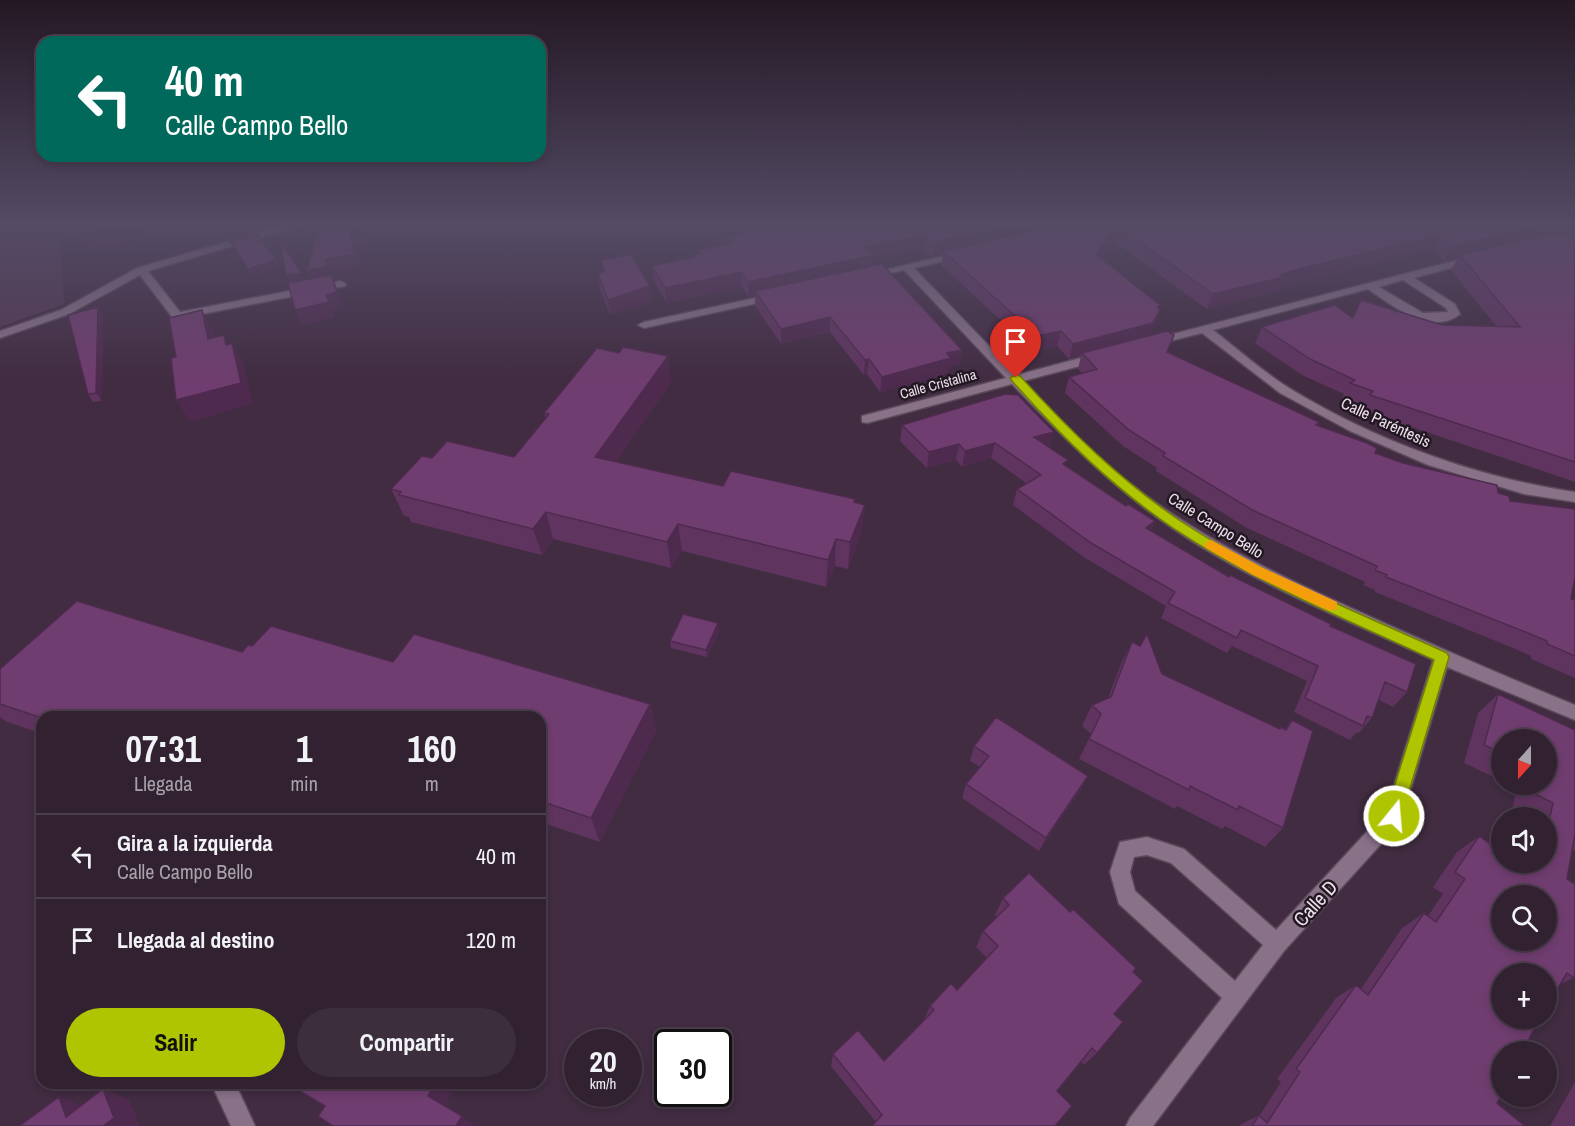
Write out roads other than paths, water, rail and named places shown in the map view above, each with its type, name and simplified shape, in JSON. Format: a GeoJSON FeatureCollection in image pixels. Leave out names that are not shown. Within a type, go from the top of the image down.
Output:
{"type":"FeatureCollection","features":[{"type":"Feature","properties":{"kind":"street"},"geometry":{"type":"LineString","coordinates":[[0,336],[65,312],[131,276]]}},
{"type":"Feature","properties":{"kind":"street"},"geometry":{"type":"LineString","coordinates":[[145,276],[177,316],[341,284]]}},
{"type":"Feature","properties":{"kind":"street"},"geometry":{"type":"LineString","coordinates":[[861,277],[868,276]]}},
{"type":"Feature","properties":{"kind":"street","name":"Calle Campo Bello"},"geometry":{"type":"LineString","coordinates":[[915,276],[1016,378],[1064,431],[1124,485],[1178,525],[1258,572],[1442,657],[1575,713]]}},
{"type":"Feature","properties":{"kind":"street"},"geometry":{"type":"LineString","coordinates":[[1137,347],[1369,285],[1404,276],[1451,306],[1454,315],[1432,319],[1418,315],[1369,285]]}},
{"type":"Feature","properties":{"kind":"street"},"geometry":{"type":"LineString","coordinates":[[644,325],[781,295]]}},
{"type":"Feature","properties":{"kind":"street","name":"Calle Paréntesis"},"geometry":{"type":"LineString","coordinates":[[1204,329],[1284,390],[1355,428],[1433,462],[1524,489],[1575,497]]}},
{"type":"Feature","properties":{"kind":"street","name":"Calle Cristalina"},"geometry":{"type":"LineString","coordinates":[[867,419],[1115,352]]}},
{"type":"Feature","properties":{"kind":"street","name":"Calle D"},"geometry":{"type":"LineString","coordinates":[[1138,1126],[1277,944],[1394,816],[1442,657]]}},
{"type":"Feature","properties":{"kind":"street"},"geometry":{"type":"LineString","coordinates":[[1237,997],[1126,897],[1120,872],[1127,849],[1147,846],[1177,856],[1277,944]]}},
{"type":"Feature","properties":{"kind":"street"},"geometry":{"type":"LineString","coordinates":[[226,1089],[243,1126]]}}]}
